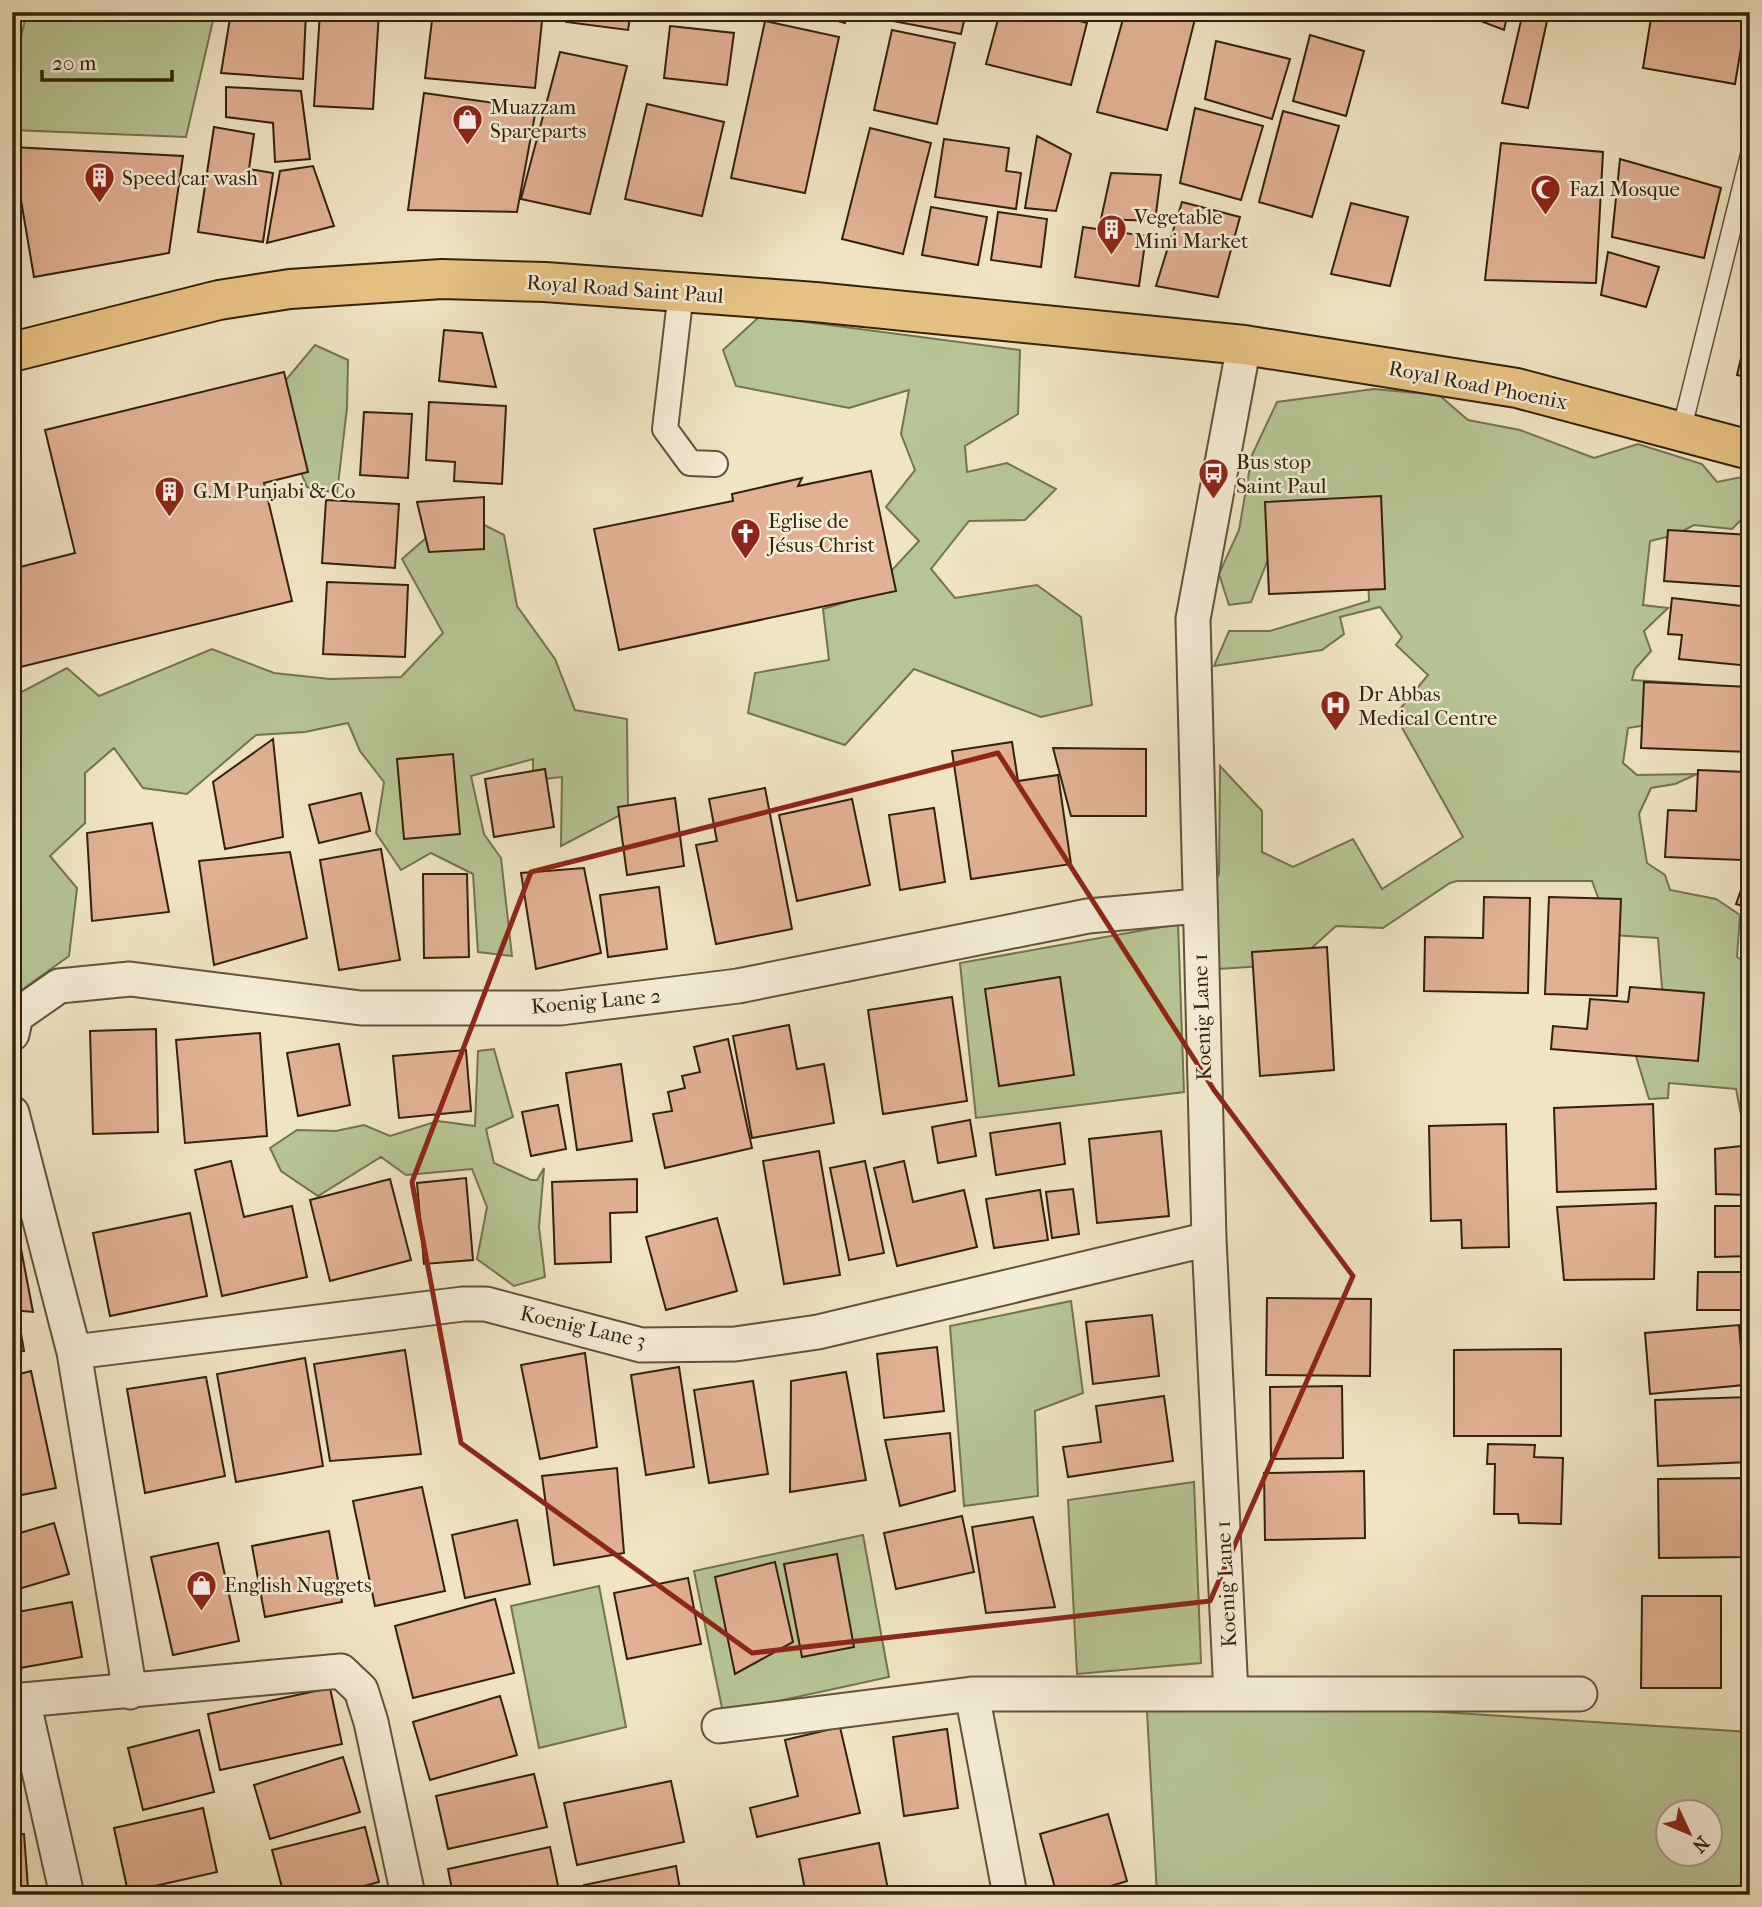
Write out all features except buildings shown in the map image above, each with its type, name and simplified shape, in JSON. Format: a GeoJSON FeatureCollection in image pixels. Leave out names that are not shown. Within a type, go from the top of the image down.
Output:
{"type":"FeatureCollection","features":[{"type":"Feature","properties":{"kind":"main road","name":"Royal Road Saint Paul"},"geometry":{"type":"LineString","coordinates":[[12,352],[219,300],[290,289],[442,279],[545,282],[815,302],[1244,345]]}},
{"type":"Feature","properties":{"kind":"main road","name":"Royal Road Phoenix"},"geometry":{"type":"LineString","coordinates":[[1244,345],[1517,388],[1750,450]]}},
{"type":"Feature","properties":{"kind":"street"},"geometry":{"type":"LineString","coordinates":[[681,292],[665,429],[690,463],[715,464]]}},
{"type":"Feature","properties":{"kind":"street","name":"Koenig Lane 1"},"geometry":{"type":"LineString","coordinates":[[1231,1694],[1209,1239],[1198,906],[1201,807],[1193,697],[1193,619],[1244,345]]}},
{"type":"Feature","properties":{"kind":"street","name":"Koenig Lane 2"},"geometry":{"type":"LineString","coordinates":[[12,1034],[16,1016],[59,986],[130,979],[361,1008],[560,1008],[738,986],[1088,916],[1198,906]]}},
{"type":"Feature","properties":{"kind":"street"},"geometry":{"type":"LineString","coordinates":[[12,1113],[74,1352],[130,1692]]}},
{"type":"Feature","properties":{"kind":"street","name":"Koenig Lane 3"},"geometry":{"type":"LineString","coordinates":[[74,1352],[474,1304],[534,1315],[641,1345],[735,1344],[818,1332],[1209,1239]]}},
{"type":"Feature","properties":{"kind":"street"},"geometry":{"type":"LineString","coordinates":[[67,1895],[19,1713],[23,1700],[341,1671],[361,1690],[368,1712],[408,1895]]}},
{"type":"Feature","properties":{"kind":"street"},"geometry":{"type":"LineString","coordinates":[[972,1694],[1010,1895]]}},
{"type":"Feature","properties":{"kind":"street"},"geometry":{"type":"LineString","coordinates":[[719,1726],[972,1694],[1580,1694]]}},
{"type":"Feature","properties":{"kind":"lane"},"geometry":{"type":"LineString","coordinates":[[1681,432],[1750,155]]}},
{"type":"Feature","properties":{"kind":"highlighted area"},"geometry":{"type":"Polygon","coordinates":[[[998,753],[1214,1090],[1353,1276],[1210,1601],[752,1653],[461,1443],[412,1182],[531,872],[998,753]]]}},
{"type":"Feature","properties":{"kind":"green space"},"geometry":{"type":"Polygon","coordinates":[[[27,12],[215,12],[186,137],[12,130],[12,74],[27,12]]]}},
{"type":"Feature","properties":{"kind":"green space"},"geometry":{"type":"Polygon","coordinates":[[[760,316],[1020,350],[1018,414],[965,446],[967,472],[1007,463],[1056,489],[1025,520],[969,521],[931,569],[955,598],[1037,585],[1081,617],[1092,705],[1041,717],[914,669],[845,745],[748,713],[755,673],[829,660],[823,609],[869,595],[919,541],[886,507],[915,470],[901,434],[909,390],[849,408],[736,386],[723,350],[760,316]]]}},
{"type":"Feature","properties":{"kind":"green space"},"geometry":{"type":"Polygon","coordinates":[[[315,345],[348,360],[347,408],[337,493],[307,487],[285,435],[285,381],[315,345]]]}},
{"type":"Feature","properties":{"kind":"green space"},"geometry":{"type":"Polygon","coordinates":[[[1374,389],[1439,395],[1468,420],[1520,430],[1594,458],[1638,444],[1702,464],[1717,482],[1742,477],[1750,484],[1750,511],[1732,529],[1694,525],[1675,535],[1650,541],[1643,605],[1668,608],[1644,631],[1651,651],[1635,669],[1632,680],[1698,684],[1646,725],[1628,728],[1623,763],[1637,775],[1697,774],[1675,784],[1651,788],[1639,814],[1647,863],[1665,875],[1670,890],[1716,899],[1740,915],[1737,957],[1750,965],[1750,1136],[1745,1135],[1736,1089],[1669,1083],[1668,1098],[1649,1099],[1632,1043],[1665,1025],[1658,938],[1612,935],[1592,881],[1457,881],[1383,928],[1336,926],[1294,964],[1218,969],[1191,926],[1219,874],[1220,766],[1262,811],[1262,852],[1293,867],[1353,839],[1382,889],[1463,837],[1395,715],[1428,675],[1396,645],[1402,637],[1380,607],[1340,617],[1344,634],[1322,650],[1214,666],[1229,631],[1270,631],[1369,601],[1365,503],[1271,552],[1251,602],[1229,605],[1219,574],[1239,530],[1252,455],[1277,402],[1374,389]]]}},
{"type":"Feature","properties":{"kind":"green space"},"geometry":{"type":"Polygon","coordinates":[[[457,511],[504,535],[517,606],[555,659],[575,710],[627,719],[628,811],[561,846],[562,777],[533,780],[533,759],[471,776],[484,834],[501,858],[512,956],[478,952],[473,874],[431,853],[401,870],[376,833],[384,782],[360,751],[348,723],[305,732],[256,735],[187,794],[143,788],[114,748],[85,773],[85,823],[50,856],[77,888],[69,956],[12,997],[12,697],[67,668],[99,696],[212,649],[274,673],[330,679],[401,677],[443,633],[402,559],[457,511]]]}},
{"type":"Feature","properties":{"kind":"green space"},"geometry":{"type":"Polygon","coordinates":[[[1178,924],[1184,1092],[976,1118],[960,963],[1178,924]]]}},
{"type":"Feature","properties":{"kind":"green space"},"geometry":{"type":"Polygon","coordinates":[[[494,1049],[513,1117],[486,1129],[494,1163],[531,1180],[537,1180],[544,1168],[539,1227],[545,1277],[514,1286],[477,1259],[487,1207],[472,1169],[406,1175],[381,1157],[318,1196],[281,1171],[270,1148],[297,1130],[336,1131],[364,1125],[390,1136],[438,1121],[475,1126],[478,1051],[494,1049]]]}},
{"type":"Feature","properties":{"kind":"green space"},"geometry":{"type":"Polygon","coordinates":[[[1071,1301],[1083,1393],[1035,1411],[1038,1496],[964,1506],[950,1326],[1071,1301]]]}},
{"type":"Feature","properties":{"kind":"green space"},"geometry":{"type":"Polygon","coordinates":[[[1194,1482],[1201,1663],[1077,1674],[1068,1500],[1194,1482]]]}},
{"type":"Feature","properties":{"kind":"green space"},"geometry":{"type":"Polygon","coordinates":[[[863,1535],[889,1677],[723,1713],[694,1571],[863,1535]]]}},
{"type":"Feature","properties":{"kind":"green space"},"geometry":{"type":"Polygon","coordinates":[[[599,1586],[626,1727],[539,1748],[511,1606],[599,1586]]]}},
{"type":"Feature","properties":{"kind":"green space"},"geometry":{"type":"Polygon","coordinates":[[[1146,1693],[1750,1732],[1750,1895],[1157,1895],[1146,1693]]]}},
{"type":"Feature","properties":{"kind":"place","name":"Muazzam Spareparts"},"geometry":{"type":"Point","coordinates":[467,146]}},
{"type":"Feature","properties":{"kind":"place","name":"Speed car wash"},"geometry":{"type":"Point","coordinates":[99,205]}},
{"type":"Feature","properties":{"kind":"place","name":"Fazl Mosque"},"geometry":{"type":"Point","coordinates":[1546,216]}},
{"type":"Feature","properties":{"kind":"place","name":"Vegetable Mini Market"},"geometry":{"type":"Point","coordinates":[1111,256]}},
{"type":"Feature","properties":{"kind":"place","name":"Bus stop Saint Paul"},"geometry":{"type":"Point","coordinates":[1213,501]}},
{"type":"Feature","properties":{"kind":"place","name":"G.M Punjabi & Co"},"geometry":{"type":"Point","coordinates":[170,518]}},
{"type":"Feature","properties":{"kind":"place","name":"Eglise de Jésus-Christ"},"geometry":{"type":"Point","coordinates":[745,560]}},
{"type":"Feature","properties":{"kind":"place","name":"Dr Abbas Medical Centre"},"geometry":{"type":"Point","coordinates":[1335,733]}},
{"type":"Feature","properties":{"kind":"place","name":"English Nuggets"},"geometry":{"type":"Point","coordinates":[201,1612]}}]}
